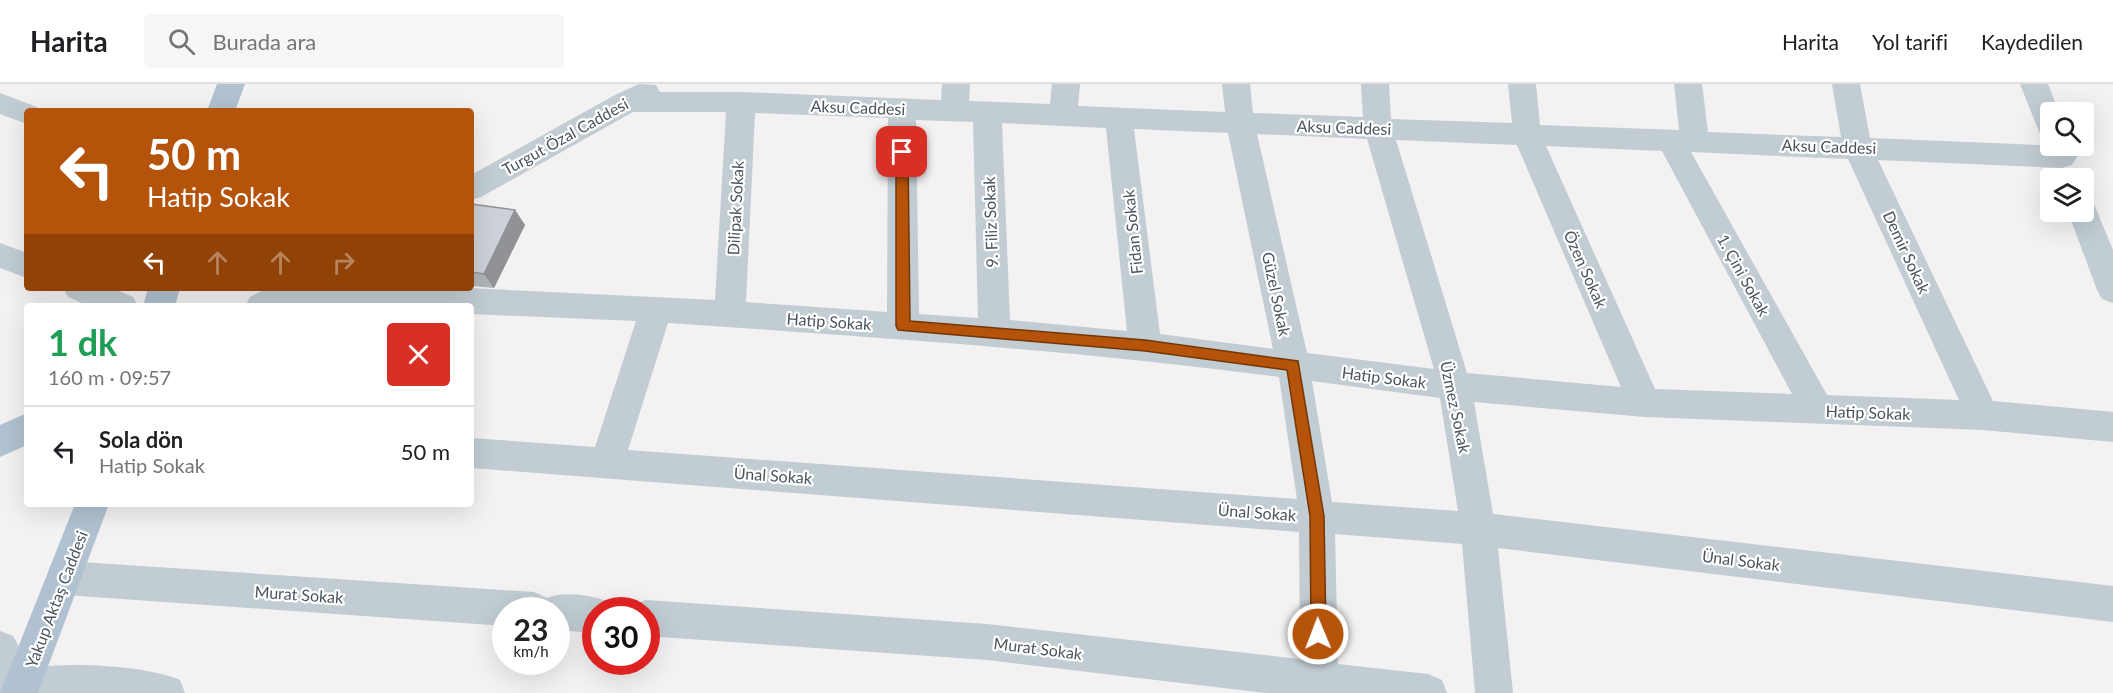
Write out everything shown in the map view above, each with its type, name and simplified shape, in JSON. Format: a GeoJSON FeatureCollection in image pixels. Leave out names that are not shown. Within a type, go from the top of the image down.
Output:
{"type":"FeatureCollection","features":[{"type":"Feature","properties":{"kind":"main road"},"geometry":{"type":"LineString","coordinates":[[222,108],[231,84]]}},
{"type":"Feature","properties":{"kind":"main road"},"geometry":{"type":"LineString","coordinates":[[0,442],[24,430]]}},
{"type":"Feature","properties":{"kind":"main road","name":"Yakup Aktaş Caddesi"},"geometry":{"type":"LineString","coordinates":[[16,691],[65,578],[91,507]]}},
{"type":"Feature","properties":{"kind":"street","name":"Turgut Özal Caddesi"},"geometry":{"type":"LineString","coordinates":[[474,187],[660,84]]}},
{"type":"Feature","properties":{"kind":"street"},"geometry":{"type":"LineString","coordinates":[[1063,115],[1066,84]]}},
{"type":"Feature","properties":{"kind":"street","name":"Güzel Sokak"},"geometry":{"type":"LineString","coordinates":[[1236,84],[1240,123],[1293,365],[1317,516],[1319,681]]}},
{"type":"Feature","properties":{"kind":"street","name":"Üzmez Sokak"},"geometry":{"type":"LineString","coordinates":[[1375,84],[1378,129],[1455,386],[1478,529],[1494,693]]}},
{"type":"Feature","properties":{"kind":"street","name":"Özen Sokak"},"geometry":{"type":"LineString","coordinates":[[1522,84],[1527,135],[1645,403]]}},
{"type":"Feature","properties":{"kind":"street"},"geometry":{"type":"LineString","coordinates":[[1682,141],[1688,84]]}},
{"type":"Feature","properties":{"kind":"street","name":"Demir Sokak"},"geometry":{"type":"LineString","coordinates":[[1846,84],[1857,147],[1983,415]]}},
{"type":"Feature","properties":{"kind":"street"},"geometry":{"type":"LineString","coordinates":[[2034,84],[2041,102]]}},
{"type":"Feature","properties":{"kind":"street","name":"Aksu Caddesi"},"geometry":{"type":"LineString","coordinates":[[625,102],[741,102],[902,108],[955,98],[987,112],[1857,147],[2063,160]]}},
{"type":"Feature","properties":{"kind":"street","name":"Dilipak Sokak"},"geometry":{"type":"LineString","coordinates":[[730,314],[741,102]]}},
{"type":"Feature","properties":{"kind":"street"},"geometry":{"type":"LineString","coordinates":[[0,103],[24,113]]}},
{"type":"Feature","properties":{"kind":"street"},"geometry":{"type":"LineString","coordinates":[[902,108],[903,326]]}},
{"type":"Feature","properties":{"kind":"street","name":"9. Filiz Sokak"},"geometry":{"type":"LineString","coordinates":[[987,112],[994,332]]}},
{"type":"Feature","properties":{"kind":"street","name":"Fidan Sokak"},"geometry":{"type":"LineString","coordinates":[[1119,118],[1145,346]]}},
{"type":"Feature","properties":{"kind":"street","name":"1. Çini Sokak"},"geometry":{"type":"LineString","coordinates":[[1682,141],[1818,410]]}},
{"type":"Feature","properties":{"kind":"street"},"geometry":{"type":"LineString","coordinates":[[2087,222],[2113,290]]}},
{"type":"Feature","properties":{"kind":"street"},"geometry":{"type":"LineString","coordinates":[[0,255],[24,265]]}},
{"type":"Feature","properties":{"kind":"street"},"geometry":{"type":"LineString","coordinates":[[86,291],[115,303]]}},
{"type":"Feature","properties":{"kind":"street","name":"Hatip Sokak"},"geometry":{"type":"LineString","coordinates":[[281,296],[656,309],[994,332],[1145,346],[1455,386],[1645,403],[1983,415],[2113,427]]}},
{"type":"Feature","properties":{"kind":"street"},"geometry":{"type":"LineString","coordinates":[[607,463],[656,309]]}},
{"type":"Feature","properties":{"kind":"street","name":"Ünal Sokak"},"geometry":{"type":"LineString","coordinates":[[474,453],[1478,529],[2113,604]]}},
{"type":"Feature","properties":{"kind":"street","name":"Murat Sokak"},"geometry":{"type":"LineString","coordinates":[[65,578],[492,607]]}},
{"type":"Feature","properties":{"kind":"street","name":"Murat Sokak"},"geometry":{"type":"LineString","coordinates":[[660,619],[987,642],[1428,693]]}},
{"type":"Feature","properties":{"kind":"street"},"geometry":{"type":"LineString","coordinates":[[0,649],[16,691],[88,684],[166,693]]}},
{"type":"Feature","properties":{"kind":"building"},"geometry":{"type":"Polygon","coordinates":[[[474,204],[515,210],[484,274],[474,272],[474,204]]]}},
{"type":"Feature","properties":{"kind":"route"},"geometry":{"type":"LineString","coordinates":[[902,152],[903,326],[1145,346],[1293,365],[1317,516],[1318,634]]}}]}
